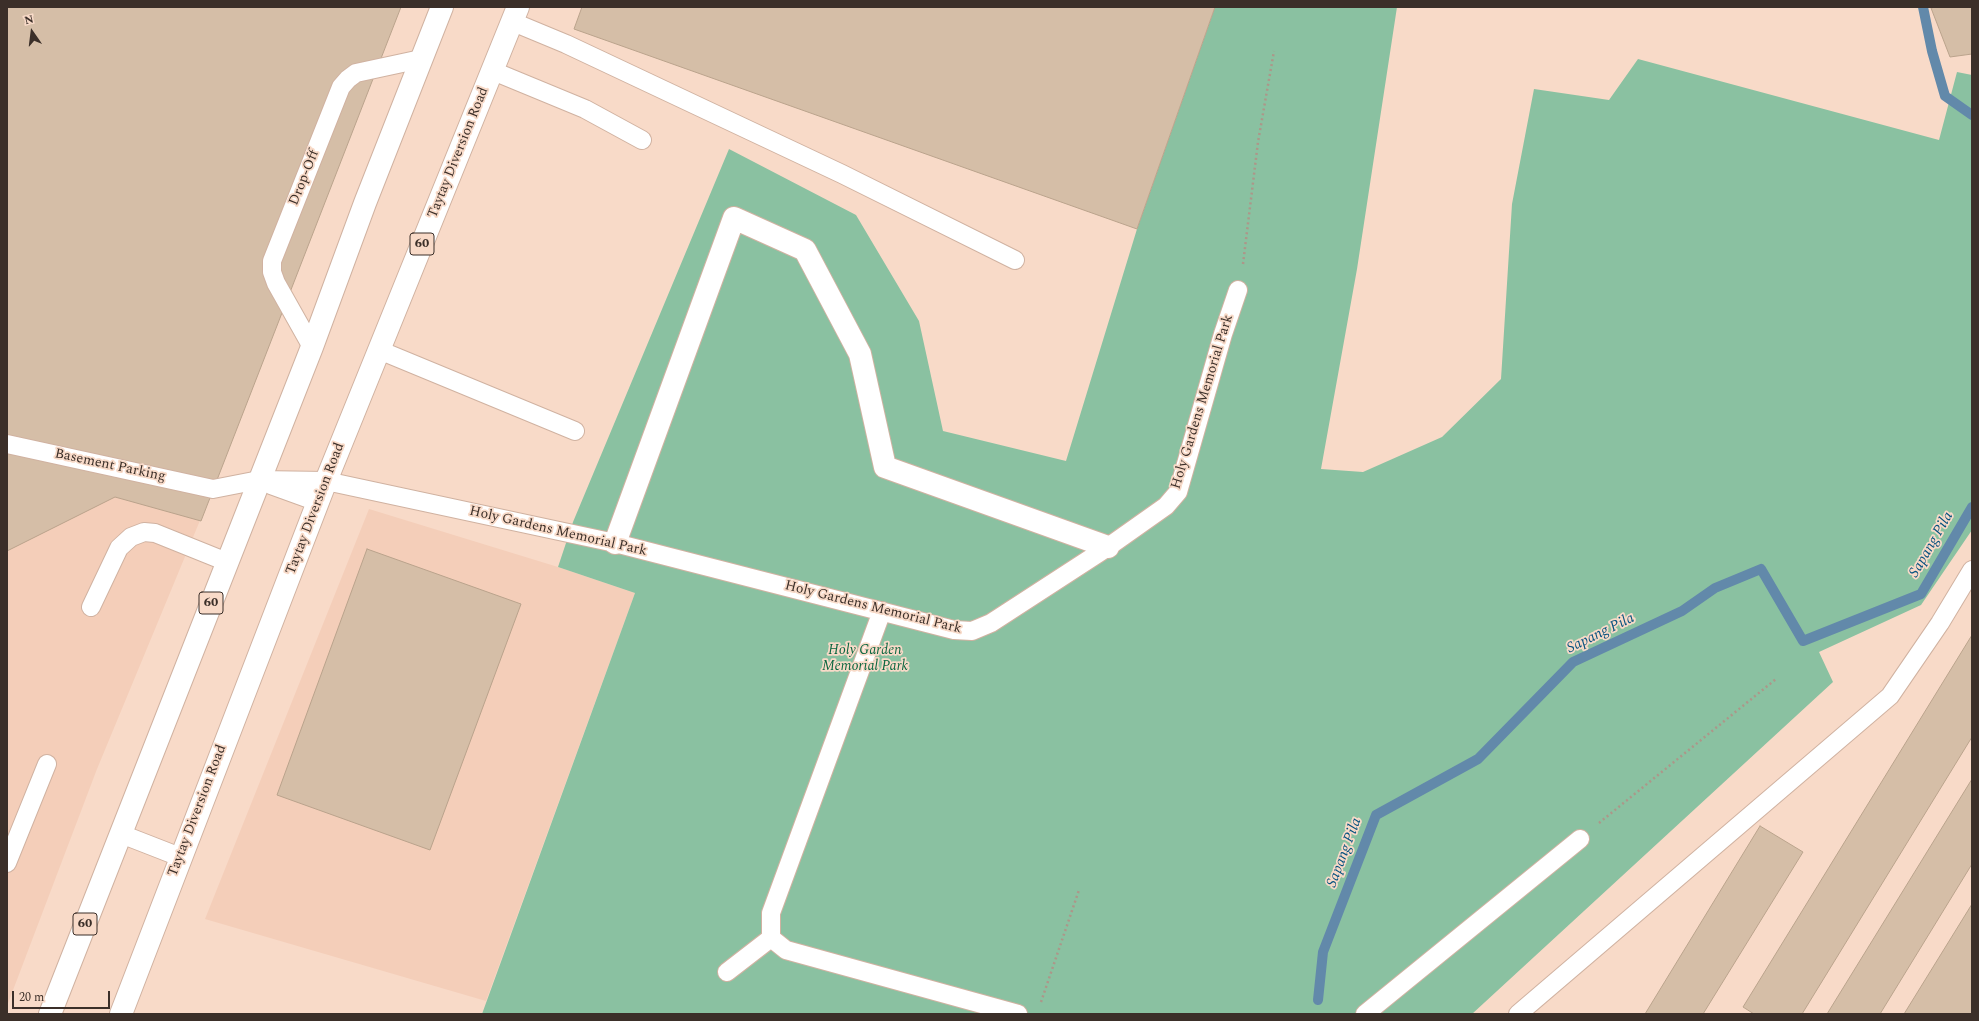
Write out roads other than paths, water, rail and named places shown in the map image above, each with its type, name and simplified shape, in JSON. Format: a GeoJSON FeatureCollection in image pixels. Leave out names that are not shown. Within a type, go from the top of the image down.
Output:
{"type":"FeatureCollection","features":[{"type":"Feature","properties":{"kind":"main road","name":"60"},"geometry":{"type":"LineString","coordinates":[[50,1014],[312,346],[442,7]]}},
{"type":"Feature","properties":{"kind":"main road","name":"Taytay Diversion Road"},"geometry":{"type":"LineString","coordinates":[[121,1014],[180,857],[326,481],[516,14]]}},
{"type":"Feature","properties":{"kind":"main road"},"geometry":{"type":"LineString","coordinates":[[615,543],[734,218],[805,250],[860,354],[885,467],[1108,547]]}},
{"type":"Feature","properties":{"kind":"lane"},"geometry":{"type":"LineString","coordinates":[[516,14],[566,44],[842,174],[1015,260]]}},
{"type":"Feature","properties":{"kind":"lane","name":"Drop-Off"},"geometry":{"type":"LineString","coordinates":[[312,346],[276,283],[272,272],[272,261],[344,83],[356,73],[421,59]]}},
{"type":"Feature","properties":{"kind":"lane"},"geometry":{"type":"LineString","coordinates":[[493,71],[585,110],[642,140]]}},
{"type":"Feature","properties":{"kind":"lane","name":"Holy Gardens Memorial Park"},"geometry":{"type":"LineString","coordinates":[[213,489],[259,480],[326,481],[615,543],[954,630],[972,631],[990,623],[1108,547],[1166,506],[1178,492],[1223,334],[1238,290]]}},
{"type":"Feature","properties":{"kind":"lane"},"geometry":{"type":"LineString","coordinates":[[379,350],[575,431]]}},
{"type":"Feature","properties":{"kind":"lane","name":"Basement Parking"},"geometry":{"type":"LineString","coordinates":[[7,444],[213,489]]}},
{"type":"Feature","properties":{"kind":"lane"},"geometry":{"type":"LineString","coordinates":[[259,480],[318,502]]}},
{"type":"Feature","properties":{"kind":"lane"},"geometry":{"type":"LineString","coordinates":[[91,607],[119,548],[131,537],[144,532],[155,533],[227,562]]}},
{"type":"Feature","properties":{"kind":"lane"},"geometry":{"type":"LineString","coordinates":[[1518,1014],[1890,696],[1940,623],[1972,570]]}},
{"type":"Feature","properties":{"kind":"lane"},"geometry":{"type":"LineString","coordinates":[[771,938],[771,914],[882,611]]}},
{"type":"Feature","properties":{"kind":"lane"},"geometry":{"type":"LineString","coordinates":[[7,863],[47,764]]}},
{"type":"Feature","properties":{"kind":"lane"},"geometry":{"type":"LineString","coordinates":[[121,834],[180,857]]}},
{"type":"Feature","properties":{"kind":"lane"},"geometry":{"type":"LineString","coordinates":[[1365,1014],[1580,839]]}},
{"type":"Feature","properties":{"kind":"lane"},"geometry":{"type":"LineString","coordinates":[[727,972],[771,938]]}},
{"type":"Feature","properties":{"kind":"lane"},"geometry":{"type":"LineString","coordinates":[[771,938],[786,950],[1018,1014]]}},
{"type":"Feature","properties":{"kind":"waterway","name":"Sapang Pila"},"geometry":{"type":"LineString","coordinates":[[1923,7],[1932,51],[1945,96],[1972,115]]}},
{"type":"Feature","properties":{"kind":"waterway","name":"Sapang Pila"},"geometry":{"type":"LineString","coordinates":[[1318,1000],[1323,952],[1376,815],[1478,759],[1573,662],[1682,611],[1715,588],[1761,569],[1803,641],[1921,594],[1972,507]]}},
{"type":"Feature","properties":{"kind":"park label","name":"Holy Garden Memorial Park"},"geometry":{"type":"Point","coordinates":[865,660]}}]}
